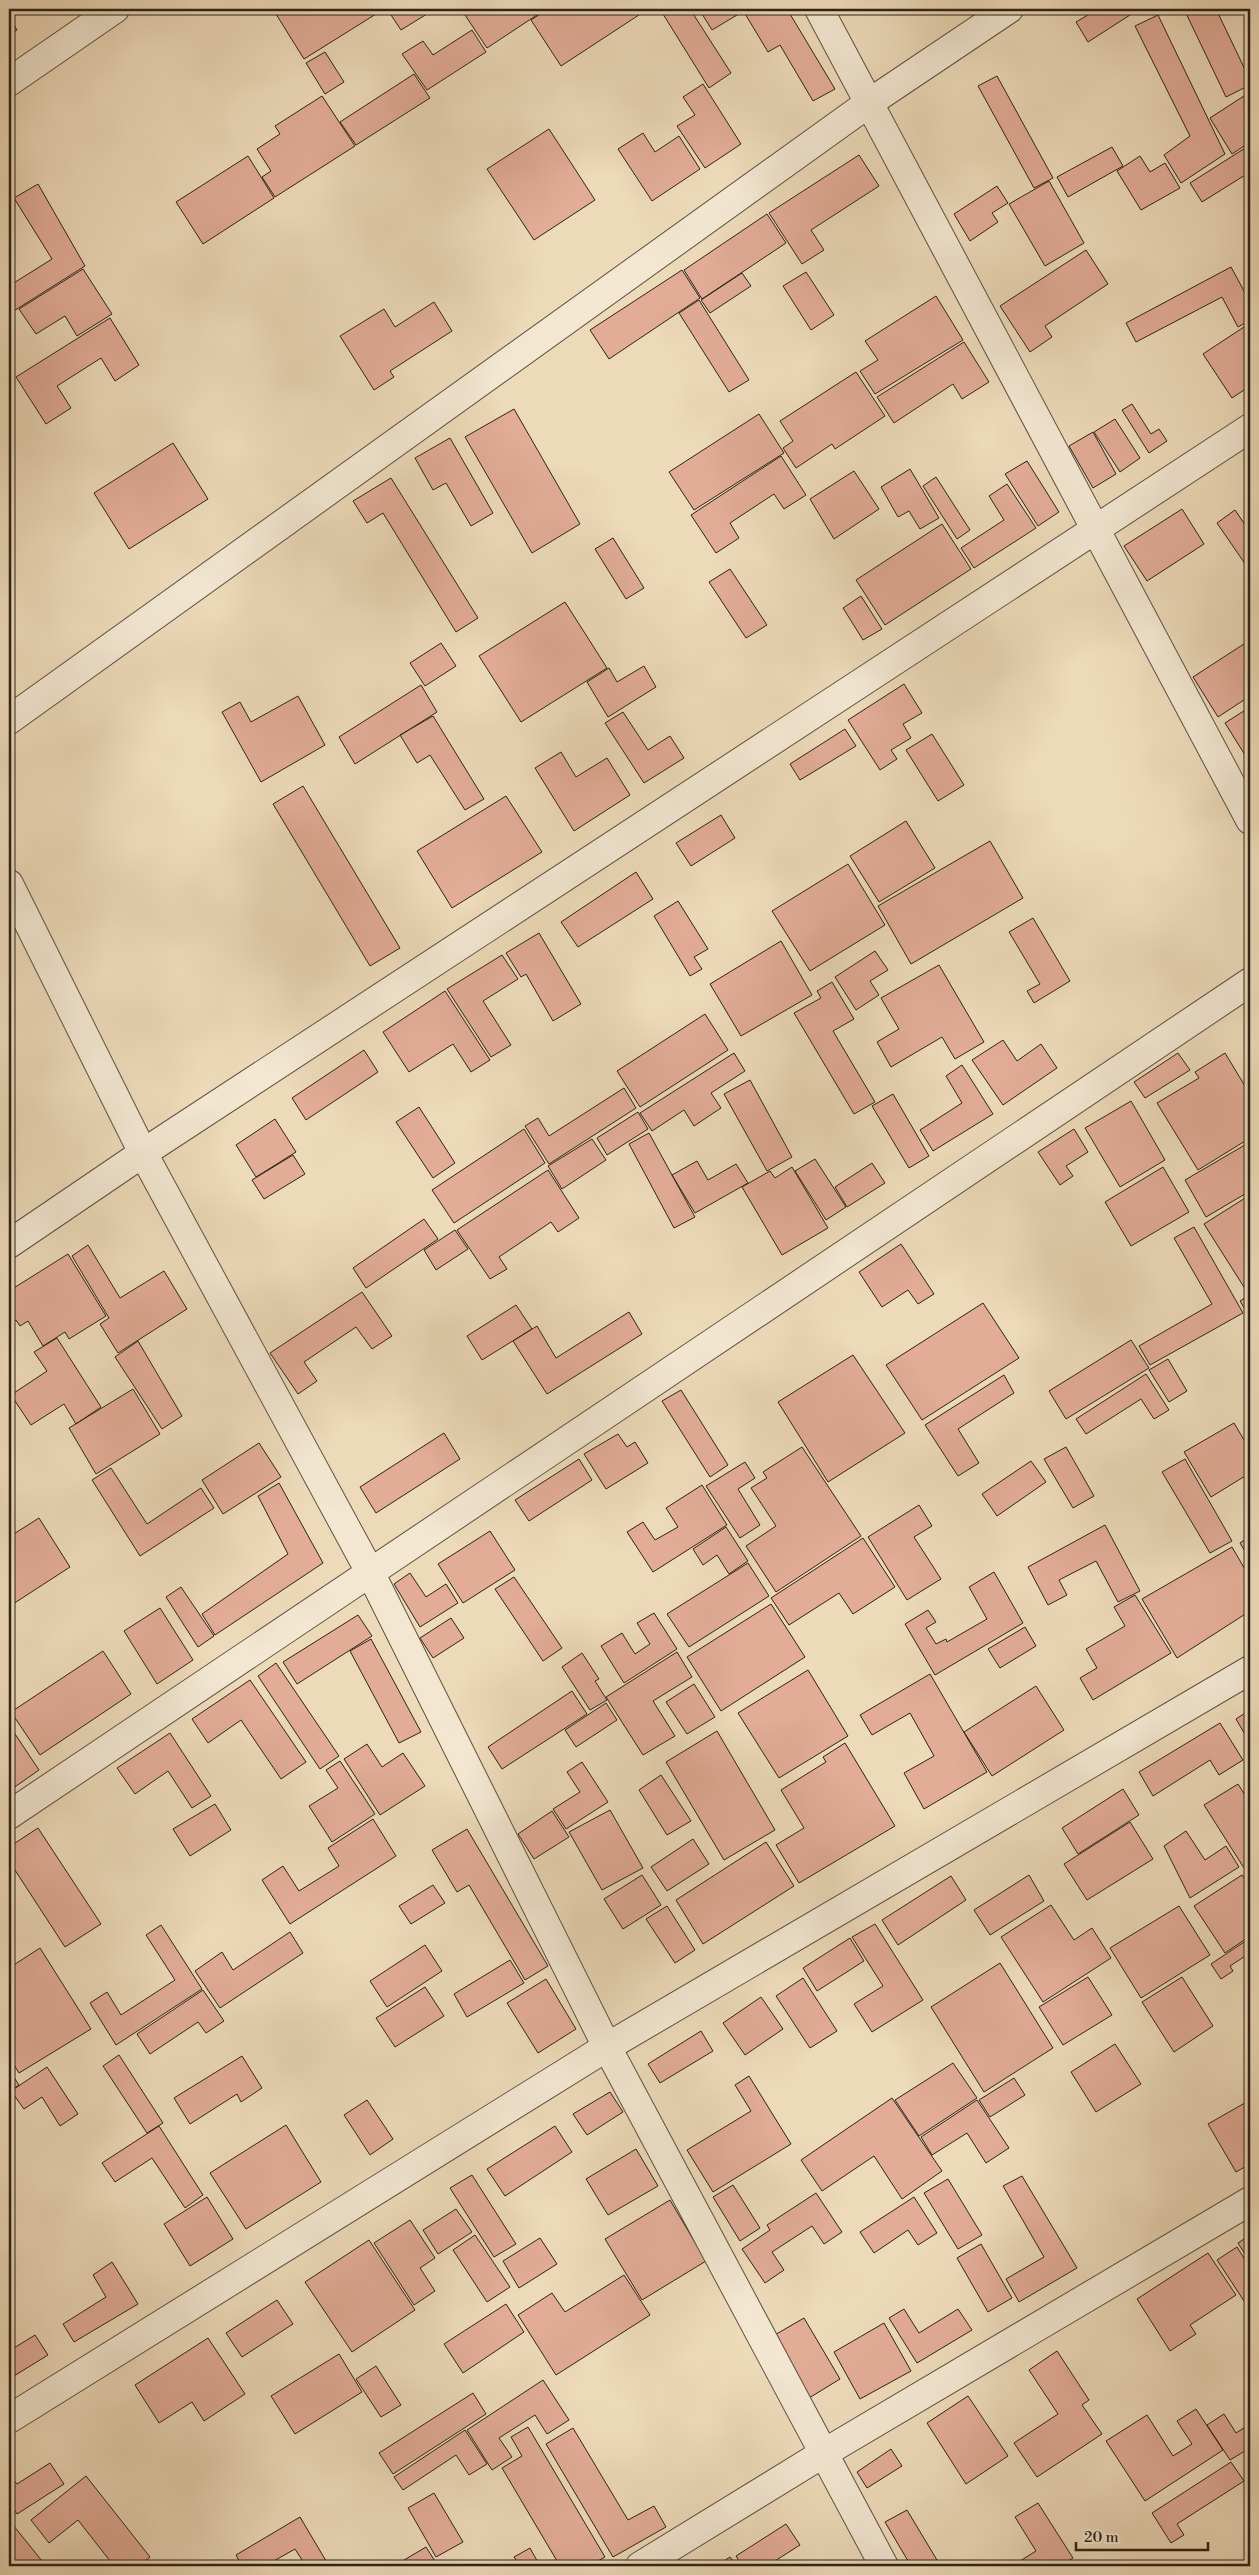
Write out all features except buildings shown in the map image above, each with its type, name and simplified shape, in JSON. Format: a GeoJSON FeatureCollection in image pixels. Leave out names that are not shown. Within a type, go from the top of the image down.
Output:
{"type":"FeatureCollection","features":[{"type":"Feature","properties":{"kind":"street"},"geometry":{"type":"LineString","coordinates":[[9,82],[115,9]]}},
{"type":"Feature","properties":{"kind":"street"},"geometry":{"type":"LineString","coordinates":[[819,9],[1250,820]]}},
{"type":"Feature","properties":{"kind":"street"},"geometry":{"type":"LineString","coordinates":[[9,720],[869,102],[1009,9]]}},
{"type":"Feature","properties":{"kind":"street"},"geometry":{"type":"LineString","coordinates":[[9,1244],[143,1153],[1250,428]]}},
{"type":"Feature","properties":{"kind":"street"},"geometry":{"type":"LineString","coordinates":[[9,884],[143,1153],[370,1572],[607,2046],[884,2566]]}},
{"type":"Feature","properties":{"kind":"street"},"geometry":{"type":"LineString","coordinates":[[9,1815],[1250,982]]}},
{"type":"Feature","properties":{"kind":"street"},"geometry":{"type":"LineString","coordinates":[[9,2419],[607,2046],[1250,1670]]}},
{"type":"Feature","properties":{"kind":"street"},"geometry":{"type":"LineString","coordinates":[[640,2566],[824,2453],[1250,2201]]}}]}
